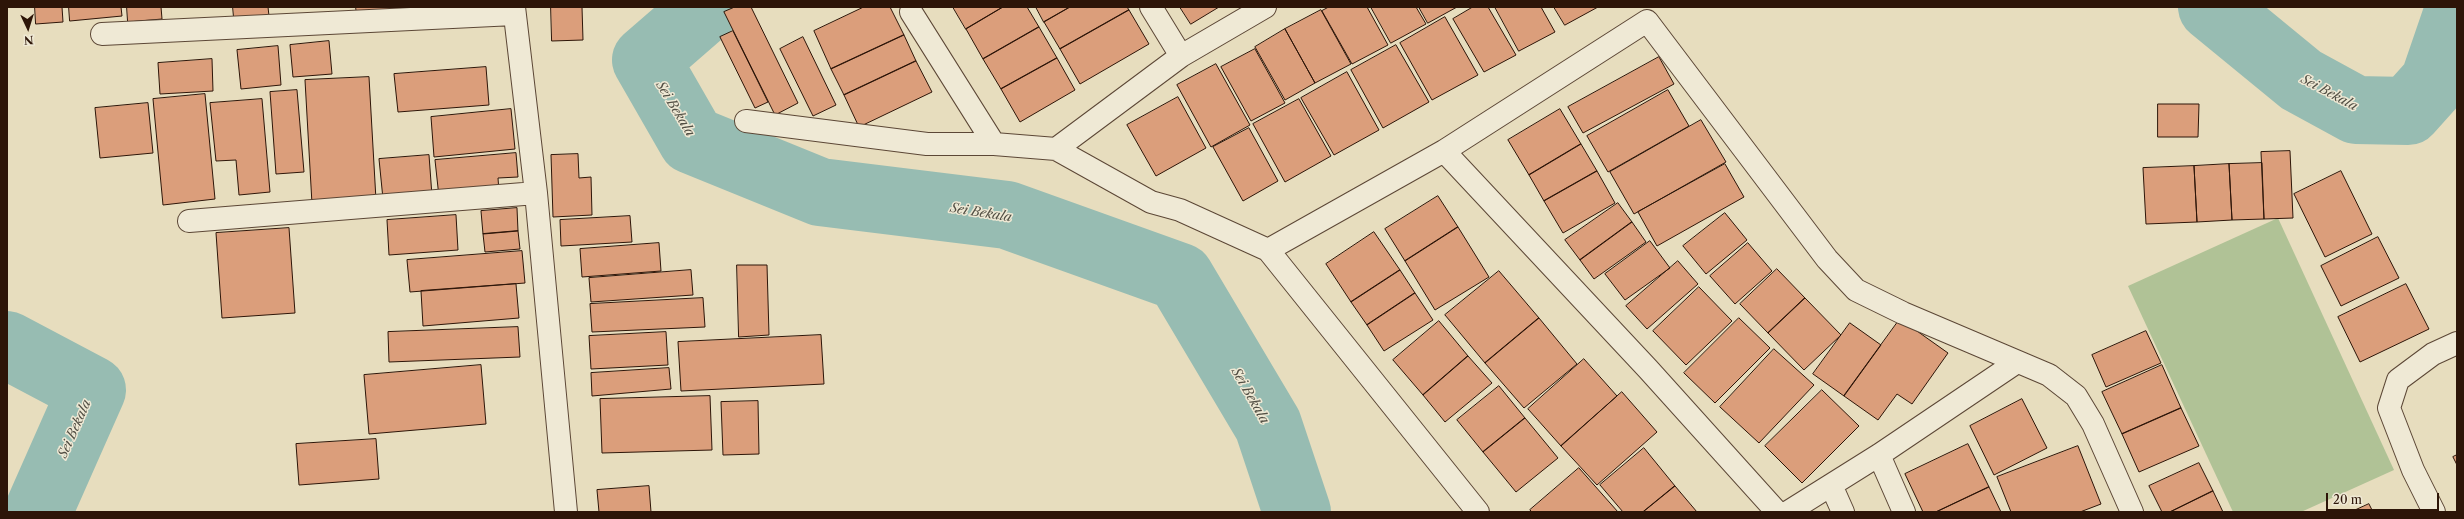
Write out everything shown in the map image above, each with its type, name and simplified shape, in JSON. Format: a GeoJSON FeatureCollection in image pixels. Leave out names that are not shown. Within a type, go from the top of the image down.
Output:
{"type":"FeatureCollection","features":[{"type":"Feature","properties":{"kind":"street"},"geometry":{"type":"LineString","coordinates":[[1151,7],[1181,56]]}},
{"type":"Feature","properties":{"kind":"street"},"geometry":{"type":"LineString","coordinates":[[1056,149],[1181,56],[1264,7]]}},
{"type":"Feature","properties":{"kind":"street"},"geometry":{"type":"LineString","coordinates":[[102,34],[514,10],[536,193],[566,512]]}},
{"type":"Feature","properties":{"kind":"street"},"geometry":{"type":"LineString","coordinates":[[912,12],[994,144]]}},
{"type":"Feature","properties":{"kind":"street"},"geometry":{"type":"LineString","coordinates":[[1268,250],[1444,151],[1642,14],[1827,259],[1856,290],[1903,313],[2049,375],[2076,396],[2093,424],[2132,512]]}},
{"type":"Feature","properties":{"kind":"street"},"geometry":{"type":"LineString","coordinates":[[746,121],[927,144],[994,144],[1056,149],[1151,202],[1180,210],[1268,250],[1478,512]]}},
{"type":"Feature","properties":{"kind":"street"},"geometry":{"type":"LineString","coordinates":[[1444,151],[1642,363],[1777,512]]}},
{"type":"Feature","properties":{"kind":"street"},"geometry":{"type":"LineString","coordinates":[[189,220],[536,193]]}},
{"type":"Feature","properties":{"kind":"street"},"geometry":{"type":"LineString","coordinates":[[2434,512],[2413,470],[2389,408],[2398,380],[2433,354],[2457,343]]}},
{"type":"Feature","properties":{"kind":"street"},"geometry":{"type":"LineString","coordinates":[[1788,512],[1879,455],[2017,362]]}},
{"type":"Feature","properties":{"kind":"street"},"geometry":{"type":"LineString","coordinates":[[1879,455],[1904,512]]}},
{"type":"Feature","properties":{"kind":"street"},"geometry":{"type":"LineString","coordinates":[[1831,485],[1844,512]]}},
{"type":"Feature","properties":{"kind":"green space"},"geometry":{"type":"Polygon","coordinates":[[[2278,218],[2394,470],[2301,512],[2233,512],[2128,286],[2278,218]]]}},
{"type":"Feature","properties":{"kind":"building"},"geometry":{"type":"Polygon","coordinates":[[[35,7],[62,7],[63,22],[36,24],[35,7]]]}},
{"type":"Feature","properties":{"kind":"building"},"geometry":{"type":"Polygon","coordinates":[[[69,7],[121,7],[122,16],[70,21],[69,7]]]}},
{"type":"Feature","properties":{"kind":"building"},"geometry":{"type":"Polygon","coordinates":[[[127,7],[161,7],[162,19],[128,22],[127,7]]]}},
{"type":"Feature","properties":{"kind":"building"},"geometry":{"type":"Polygon","coordinates":[[[233,7],[268,7],[269,16],[234,18],[233,7]]]}},
{"type":"Feature","properties":{"kind":"building"},"geometry":{"type":"Polygon","coordinates":[[[356,7],[394,7],[394,14],[357,15],[356,7]]]}},
{"type":"Feature","properties":{"kind":"building"},"geometry":{"type":"Polygon","coordinates":[[[551,7],[582,7],[583,40],[552,41],[551,7]]]}},
{"type":"Feature","properties":{"kind":"building"},"geometry":{"type":"Polygon","coordinates":[[[735,7],[751,7],[798,103],[775,115],[724,12],[735,7]]]}},
{"type":"Feature","properties":{"kind":"building"},"geometry":{"type":"Polygon","coordinates":[[[864,7],[890,7],[904,35],[831,69],[814,31],[864,7]]]}},
{"type":"Feature","properties":{"kind":"building"},"geometry":{"type":"Polygon","coordinates":[[[953,7],[1003,7],[966,29],[953,7]]]}},
{"type":"Feature","properties":{"kind":"building"},"geometry":{"type":"Polygon","coordinates":[[[1003,7],[1027,7],[1039,27],[983,59],[966,29],[1003,7]]]}},
{"type":"Feature","properties":{"kind":"building"},"geometry":{"type":"Polygon","coordinates":[[[1036,7],[1070,7],[1044,22],[1036,7]]]}},
{"type":"Feature","properties":{"kind":"building"},"geometry":{"type":"Polygon","coordinates":[[[1070,7],[1127,7],[1129,10],[1060,49],[1044,22],[1070,7]]]}},
{"type":"Feature","properties":{"kind":"building"},"geometry":{"type":"Polygon","coordinates":[[[1180,7],[1219,7],[1191,24],[1180,7]]]}},
{"type":"Feature","properties":{"kind":"building"},"geometry":{"type":"Polygon","coordinates":[[[1329,7],[1367,7],[1388,45],[1352,64],[1322,11],[1329,7]]]}},
{"type":"Feature","properties":{"kind":"building"},"geometry":{"type":"Polygon","coordinates":[[[1371,7],[1416,7],[1426,24],[1391,43],[1371,7]]]}},
{"type":"Feature","properties":{"kind":"building"},"geometry":{"type":"Polygon","coordinates":[[[1419,7],[1457,7],[1428,23],[1419,7]]]}},
{"type":"Feature","properties":{"kind":"building"},"geometry":{"type":"Polygon","coordinates":[[[1473,7],[1488,7],[1516,55],[1484,72],[1453,19],[1473,7]]]}},
{"type":"Feature","properties":{"kind":"building"},"geometry":{"type":"Polygon","coordinates":[[[1495,7],[1541,7],[1555,32],[1519,51],[1495,7]]]}},
{"type":"Feature","properties":{"kind":"building"},"geometry":{"type":"Polygon","coordinates":[[[1554,7],[1598,7],[1565,25],[1554,7]]]}},
{"type":"Feature","properties":{"kind":"building"},"geometry":{"type":"Polygon","coordinates":[[[1129,10],[1149,44],[1080,84],[1060,49],[1129,10]]]}},
{"type":"Feature","properties":{"kind":"building"},"geometry":{"type":"Polygon","coordinates":[[[1321,10],[1351,64],[1315,83],[1285,29],[1321,10]]]}},
{"type":"Feature","properties":{"kind":"building"},"geometry":{"type":"Polygon","coordinates":[[[1445,17],[1478,75],[1432,100],[1400,43],[1445,17]]]}},
{"type":"Feature","properties":{"kind":"building"},"geometry":{"type":"Polygon","coordinates":[[[1039,27],[1057,58],[1001,89],[983,59],[1039,27]]]}},
{"type":"Feature","properties":{"kind":"building"},"geometry":{"type":"Polygon","coordinates":[[[1285,29],[1315,83],[1285,100],[1255,47],[1285,29]]]}},
{"type":"Feature","properties":{"kind":"building"},"geometry":{"type":"Polygon","coordinates":[[[733,31],[768,102],[755,108],[720,37],[733,31]]]}},
{"type":"Feature","properties":{"kind":"building"},"geometry":{"type":"Polygon","coordinates":[[[904,35],[916,61],[844,95],[831,69],[904,35]]]}},
{"type":"Feature","properties":{"kind":"building"},"geometry":{"type":"Polygon","coordinates":[[[803,37],[836,105],[813,116],[780,49],[803,37]]]}},
{"type":"Feature","properties":{"kind":"building"},"geometry":{"type":"Polygon","coordinates":[[[329,41],[332,74],[293,77],[290,45],[329,41]]]}},
{"type":"Feature","properties":{"kind":"building"},"geometry":{"type":"Polygon","coordinates":[[[1396,45],[1429,102],[1383,128],[1351,70],[1396,45]]]}},
{"type":"Feature","properties":{"kind":"building"},"geometry":{"type":"Polygon","coordinates":[[[278,46],[281,85],[241,89],[237,50],[278,46]]]}},
{"type":"Feature","properties":{"kind":"building"},"geometry":{"type":"Polygon","coordinates":[[[1255,49],[1285,103],[1251,121],[1221,67],[1255,49]]]}},
{"type":"Feature","properties":{"kind":"building"},"geometry":{"type":"Polygon","coordinates":[[[1659,57],[1674,84],[1583,133],[1568,107],[1659,57]]]}},
{"type":"Feature","properties":{"kind":"building"},"geometry":{"type":"Polygon","coordinates":[[[1057,58],[1075,90],[1020,122],[1001,89],[1057,58]]]}},
{"type":"Feature","properties":{"kind":"building"},"geometry":{"type":"Polygon","coordinates":[[[212,59],[213,91],[160,94],[158,63],[212,59]]]}},
{"type":"Feature","properties":{"kind":"building"},"geometry":{"type":"Polygon","coordinates":[[[916,61],[932,92],[859,127],[844,95],[916,61]]]}},
{"type":"Feature","properties":{"kind":"building"},"geometry":{"type":"Polygon","coordinates":[[[1216,64],[1250,125],[1211,147],[1177,85],[1216,64]]]}},
{"type":"Feature","properties":{"kind":"building"},"geometry":{"type":"Polygon","coordinates":[[[486,67],[489,105],[398,112],[394,74],[486,67]]]}},
{"type":"Feature","properties":{"kind":"building"},"geometry":{"type":"Polygon","coordinates":[[[1347,72],[1379,130],[1334,155],[1301,98],[1347,72]]]}},
{"type":"Feature","properties":{"kind":"building"},"geometry":{"type":"Polygon","coordinates":[[[369,77],[376,200],[312,204],[305,80],[369,77]]]}},
{"type":"Feature","properties":{"kind":"building"},"geometry":{"type":"Polygon","coordinates":[[[297,90],[304,172],[276,174],[270,92],[297,90]]]}},
{"type":"Feature","properties":{"kind":"building"},"geometry":{"type":"Polygon","coordinates":[[[1668,90],[1689,126],[1608,172],[1587,136],[1668,90]]]}},
{"type":"Feature","properties":{"kind":"building"},"geometry":{"type":"Polygon","coordinates":[[[205,94],[215,199],[163,205],[153,99],[205,94]]]}},
{"type":"Feature","properties":{"kind":"building"},"geometry":{"type":"Polygon","coordinates":[[[1178,97],[1206,148],[1156,176],[1127,125],[1178,97]]]}},
{"type":"Feature","properties":{"kind":"building"},"geometry":{"type":"Polygon","coordinates":[[[262,99],[270,192],[239,195],[236,160],[216,161],[210,103],[262,99]]]}},
{"type":"Feature","properties":{"kind":"building"},"geometry":{"type":"Polygon","coordinates":[[[1299,99],[1331,156],[1285,182],[1253,124],[1299,99]]]}},
{"type":"Feature","properties":{"kind":"building"},"geometry":{"type":"Polygon","coordinates":[[[148,103],[153,153],[100,158],[95,108],[148,103]]]}},
{"type":"Feature","properties":{"kind":"building"},"geometry":{"type":"Polygon","coordinates":[[[2158,104],[2199,104],[2198,137],[2158,137],[2158,104]]]}},
{"type":"Feature","properties":{"kind":"building"},"geometry":{"type":"Polygon","coordinates":[[[511,109],[515,149],[434,157],[431,117],[511,109]]]}},
{"type":"Feature","properties":{"kind":"building"},"geometry":{"type":"Polygon","coordinates":[[[1560,109],[1581,144],[1529,175],[1508,140],[1560,109]]]}},
{"type":"Feature","properties":{"kind":"building"},"geometry":{"type":"Polygon","coordinates":[[[1701,120],[1726,162],[1634,214],[1610,172],[1701,120]]]}},
{"type":"Feature","properties":{"kind":"building"},"geometry":{"type":"Polygon","coordinates":[[[1249,128],[1278,181],[1243,201],[1213,147],[1249,128]]]}},
{"type":"Feature","properties":{"kind":"building"},"geometry":{"type":"Polygon","coordinates":[[[1581,144],[1597,171],[1544,201],[1529,175],[1581,144]]]}},
{"type":"Feature","properties":{"kind":"building"},"geometry":{"type":"Polygon","coordinates":[[[2290,151],[2293,218],[2264,219],[2261,152],[2290,151]]]}},
{"type":"Feature","properties":{"kind":"building"},"geometry":{"type":"Polygon","coordinates":[[[516,153],[518,177],[498,178],[499,192],[439,197],[435,160],[516,153]]]}},
{"type":"Feature","properties":{"kind":"building"},"geometry":{"type":"Polygon","coordinates":[[[578,154],[579,178],[591,177],[592,215],[553,217],[551,155],[578,154]]]}},
{"type":"Feature","properties":{"kind":"building"},"geometry":{"type":"Polygon","coordinates":[[[429,155],[432,196],[383,199],[379,159],[429,155]]]}},
{"type":"Feature","properties":{"kind":"building"},"geometry":{"type":"Polygon","coordinates":[[[2262,163],[2264,219],[2232,220],[2229,164],[2262,163]]]}},
{"type":"Feature","properties":{"kind":"building"},"geometry":{"type":"Polygon","coordinates":[[[1725,164],[1744,197],[1657,246],[1638,212],[1725,164]]]}},
{"type":"Feature","properties":{"kind":"building"},"geometry":{"type":"Polygon","coordinates":[[[2229,164],[2232,220],[2197,222],[2194,166],[2229,164]]]}},
{"type":"Feature","properties":{"kind":"building"},"geometry":{"type":"Polygon","coordinates":[[[2194,166],[2197,222],[2146,224],[2143,168],[2194,166]]]}},
{"type":"Feature","properties":{"kind":"building"},"geometry":{"type":"Polygon","coordinates":[[[1597,171],[1615,203],[1563,233],[1544,201],[1597,171]]]}},
{"type":"Feature","properties":{"kind":"building"},"geometry":{"type":"Polygon","coordinates":[[[2341,171],[2372,234],[2325,257],[2294,194],[2341,171]]]}},
{"type":"Feature","properties":{"kind":"building"},"geometry":{"type":"Polygon","coordinates":[[[1438,196],[1458,227],[1405,261],[1385,229],[1438,196]]]}},
{"type":"Feature","properties":{"kind":"building"},"geometry":{"type":"Polygon","coordinates":[[[1618,203],[1632,222],[1580,260],[1565,240],[1618,203]]]}},
{"type":"Feature","properties":{"kind":"building"},"geometry":{"type":"Polygon","coordinates":[[[517,208],[518,231],[483,234],[481,211],[517,208]]]}},
{"type":"Feature","properties":{"kind":"building"},"geometry":{"type":"Polygon","coordinates":[[[1725,213],[1747,240],[1706,274],[1683,246],[1725,213]]]}},
{"type":"Feature","properties":{"kind":"building"},"geometry":{"type":"Polygon","coordinates":[[[456,215],[458,250],[389,255],[387,220],[456,215]]]}},
{"type":"Feature","properties":{"kind":"building"},"geometry":{"type":"Polygon","coordinates":[[[630,216],[632,242],[561,246],[560,220],[630,216]]]}},
{"type":"Feature","properties":{"kind":"building"},"geometry":{"type":"Polygon","coordinates":[[[1632,222],[1646,242],[1594,279],[1580,260],[1632,222]]]}},
{"type":"Feature","properties":{"kind":"building"},"geometry":{"type":"Polygon","coordinates":[[[1458,227],[1489,277],[1435,310],[1405,261],[1458,227]]]}},
{"type":"Feature","properties":{"kind":"building"},"geometry":{"type":"Polygon","coordinates":[[[289,228],[295,313],[222,318],[216,233],[289,228]]]}},
{"type":"Feature","properties":{"kind":"building"},"geometry":{"type":"Polygon","coordinates":[[[518,231],[520,249],[485,252],[483,234],[518,231]]]}},
{"type":"Feature","properties":{"kind":"building"},"geometry":{"type":"Polygon","coordinates":[[[1374,232],[1400,270],[1351,302],[1326,264],[1374,232]]]}},
{"type":"Feature","properties":{"kind":"building"},"geometry":{"type":"Polygon","coordinates":[[[2378,237],[2399,278],[2341,306],[2321,266],[2378,237]]]}},
{"type":"Feature","properties":{"kind":"building"},"geometry":{"type":"Polygon","coordinates":[[[1650,241],[1670,268],[1625,300],[1605,274],[1650,241]]]}},
{"type":"Feature","properties":{"kind":"building"},"geometry":{"type":"Polygon","coordinates":[[[659,243],[661,271],[582,277],[580,249],[659,243]]]}},
{"type":"Feature","properties":{"kind":"building"},"geometry":{"type":"Polygon","coordinates":[[[1748,243],[1772,271],[1735,304],[1710,276],[1748,243]]]}},
{"type":"Feature","properties":{"kind":"building"},"geometry":{"type":"Polygon","coordinates":[[[522,251],[525,283],[410,292],[407,260],[522,251]]]}},
{"type":"Feature","properties":{"kind":"building"},"geometry":{"type":"Polygon","coordinates":[[[1678,261],[1698,284],[1647,329],[1626,306],[1678,261]]]}},
{"type":"Feature","properties":{"kind":"building"},"geometry":{"type":"Polygon","coordinates":[[[737,265],[767,265],[769,335],[739,337],[737,265]]]}},
{"type":"Feature","properties":{"kind":"building"},"geometry":{"type":"Polygon","coordinates":[[[1777,269],[1805,298],[1768,333],[1740,304],[1777,269]]]}},
{"type":"Feature","properties":{"kind":"building"},"geometry":{"type":"Polygon","coordinates":[[[691,270],[693,295],[591,302],[589,278],[691,270]]]}},
{"type":"Feature","properties":{"kind":"building"},"geometry":{"type":"Polygon","coordinates":[[[1400,270],[1415,293],[1367,325],[1351,302],[1400,270]]]}},
{"type":"Feature","properties":{"kind":"building"},"geometry":{"type":"Polygon","coordinates":[[[1499,271],[1539,318],[1485,363],[1445,315],[1499,271]]]}},
{"type":"Feature","properties":{"kind":"building"},"geometry":{"type":"Polygon","coordinates":[[[516,284],[519,318],[423,326],[421,291],[516,284]]]}},
{"type":"Feature","properties":{"kind":"building"},"geometry":{"type":"Polygon","coordinates":[[[2406,284],[2429,329],[2360,362],[2338,317],[2406,284]]]}},
{"type":"Feature","properties":{"kind":"building"},"geometry":{"type":"Polygon","coordinates":[[[1699,287],[1732,321],[1686,365],[1653,331],[1699,287]]]}},
{"type":"Feature","properties":{"kind":"building"},"geometry":{"type":"Polygon","coordinates":[[[1415,293],[1433,320],[1384,351],[1367,325],[1415,293]]]}},
{"type":"Feature","properties":{"kind":"building"},"geometry":{"type":"Polygon","coordinates":[[[703,298],[705,327],[592,332],[590,304],[703,298]]]}},
{"type":"Feature","properties":{"kind":"building"},"geometry":{"type":"Polygon","coordinates":[[[1805,298],[1841,335],[1804,370],[1768,333],[1805,298]]]}},
{"type":"Feature","properties":{"kind":"building"},"geometry":{"type":"Polygon","coordinates":[[[1539,318],[1577,364],[1524,408],[1485,363],[1539,318]]]}},
{"type":"Feature","properties":{"kind":"building"},"geometry":{"type":"Polygon","coordinates":[[[1739,318],[1770,348],[1715,403],[1684,373],[1739,318]]]}},
{"type":"Feature","properties":{"kind":"building"},"geometry":{"type":"Polygon","coordinates":[[[1900,319],[1948,353],[1912,404],[1897,394],[1878,420],[1844,396],[1900,319]]]}},
{"type":"Feature","properties":{"kind":"building"},"geometry":{"type":"Polygon","coordinates":[[[1439,321],[1468,356],[1423,395],[1393,360],[1439,321]]]}},
{"type":"Feature","properties":{"kind":"building"},"geometry":{"type":"Polygon","coordinates":[[[1850,323],[1881,345],[1844,396],[1813,374],[1850,323]]]}},
{"type":"Feature","properties":{"kind":"building"},"geometry":{"type":"Polygon","coordinates":[[[518,327],[520,357],[389,362],[388,332],[518,327]]]}},
{"type":"Feature","properties":{"kind":"building"},"geometry":{"type":"Polygon","coordinates":[[[2146,331],[2161,363],[2106,387],[2092,355],[2146,331]]]}},
{"type":"Feature","properties":{"kind":"building"},"geometry":{"type":"Polygon","coordinates":[[[666,332],[668,365],[591,369],[589,336],[666,332]]]}},
{"type":"Feature","properties":{"kind":"building"},"geometry":{"type":"Polygon","coordinates":[[[821,335],[824,384],[681,391],[678,342],[821,335]]]}},
{"type":"Feature","properties":{"kind":"building"},"geometry":{"type":"Polygon","coordinates":[[[1774,349],[1814,385],[1759,443],[1720,407],[1774,349]]]}},
{"type":"Feature","properties":{"kind":"building"},"geometry":{"type":"Polygon","coordinates":[[[1468,356],[1492,383],[1445,422],[1423,395],[1468,356]]]}},
{"type":"Feature","properties":{"kind":"building"},"geometry":{"type":"Polygon","coordinates":[[[1584,359],[1617,396],[1561,446],[1528,409],[1584,359]]]}},
{"type":"Feature","properties":{"kind":"building"},"geometry":{"type":"Polygon","coordinates":[[[481,365],[486,424],[369,434],[364,375],[481,365]]]}},
{"type":"Feature","properties":{"kind":"building"},"geometry":{"type":"Polygon","coordinates":[[[2162,365],[2181,408],[2122,434],[2102,392],[2162,365]]]}},
{"type":"Feature","properties":{"kind":"building"},"geometry":{"type":"Polygon","coordinates":[[[669,368],[671,389],[592,396],[591,373],[669,368]]]}},
{"type":"Feature","properties":{"kind":"building"},"geometry":{"type":"Polygon","coordinates":[[[1499,386],[1525,418],[1483,452],[1457,420],[1499,386]]]}},
{"type":"Feature","properties":{"kind":"building"},"geometry":{"type":"Polygon","coordinates":[[[1822,390],[1859,426],[1802,483],[1765,446],[1822,390]]]}},
{"type":"Feature","properties":{"kind":"building"},"geometry":{"type":"Polygon","coordinates":[[[1622,392],[1657,432],[1597,485],[1561,446],[1622,392]]]}},
{"type":"Feature","properties":{"kind":"building"},"geometry":{"type":"Polygon","coordinates":[[[710,396],[712,450],[602,453],[600,399],[710,396]]]}},
{"type":"Feature","properties":{"kind":"building"},"geometry":{"type":"Polygon","coordinates":[[[2022,399],[2047,448],[1994,475],[1970,426],[2022,399]]]}},
{"type":"Feature","properties":{"kind":"building"},"geometry":{"type":"Polygon","coordinates":[[[758,401],[759,454],[723,455],[721,402],[758,401]]]}},
{"type":"Feature","properties":{"kind":"building"},"geometry":{"type":"Polygon","coordinates":[[[2181,408],[2199,446],[2139,472],[2122,434],[2181,408]]]}},
{"type":"Feature","properties":{"kind":"building"},"geometry":{"type":"Polygon","coordinates":[[[1525,418],[1558,458],[1516,492],[1483,452],[1525,418]]]}},
{"type":"Feature","properties":{"kind":"building"},"geometry":{"type":"Polygon","coordinates":[[[376,439],[379,479],[299,485],[296,444],[376,439]]]}},
{"type":"Feature","properties":{"kind":"building"},"geometry":{"type":"Polygon","coordinates":[[[1968,444],[1989,487],[1936,512],[1923,512],[1905,474],[1968,444]]]}},
{"type":"Feature","properties":{"kind":"building"},"geometry":{"type":"Polygon","coordinates":[[[2078,446],[2101,504],[2080,512],[2011,512],[1997,477],[2078,446]]]}},
{"type":"Feature","properties":{"kind":"building"},"geometry":{"type":"Polygon","coordinates":[[[1644,448],[1675,486],[1643,512],[1623,512],[1600,485],[1644,448]]]}},
{"type":"Feature","properties":{"kind":"building"},"geometry":{"type":"Polygon","coordinates":[[[2457,455],[2457,465],[2453,457],[2457,455]]]}},
{"type":"Feature","properties":{"kind":"building"},"geometry":{"type":"Polygon","coordinates":[[[2199,463],[2213,491],[2170,512],[2162,512],[2149,486],[2199,463]]]}},
{"type":"Feature","properties":{"kind":"building"},"geometry":{"type":"Polygon","coordinates":[[[1579,468],[1618,512],[1532,512],[1530,510],[1579,468]]]}},
{"type":"Feature","properties":{"kind":"building"},"geometry":{"type":"Polygon","coordinates":[[[649,486],[651,512],[599,512],[597,490],[649,486]]]}},
{"type":"Feature","properties":{"kind":"building"},"geometry":{"type":"Polygon","coordinates":[[[1675,486],[1697,512],[1643,512],[1675,486]]]}},
{"type":"Feature","properties":{"kind":"building"},"geometry":{"type":"Polygon","coordinates":[[[1989,487],[2001,512],[1936,512],[1989,487]]]}},
{"type":"Feature","properties":{"kind":"building"},"geometry":{"type":"Polygon","coordinates":[[[2213,491],[2223,512],[2170,512],[2213,491]]]}},
{"type":"Feature","properties":{"kind":"building"},"geometry":{"type":"Polygon","coordinates":[[[2369,504],[2373,512],[2351,512],[2369,504]]]}},
{"type":"Feature","properties":{"kind":"waterway","name":"Sei Bekala"},"geometry":{"type":"LineString","coordinates":[[707,7],[646,60],[692,140],[820,192],[1007,215],[1180,277],[1268,425],[1297,512]]}},
{"type":"Feature","properties":{"kind":"waterway","name":"Sei Bekala"},"geometry":{"type":"LineString","coordinates":[[2212,7],[2301,80],[2356,110],[2408,111],[2434,82],[2457,15]]}},
{"type":"Feature","properties":{"kind":"waterway","name":"Sei Bekala"},"geometry":{"type":"LineString","coordinates":[[7,345],[92,390],[38,512]]}}]}
